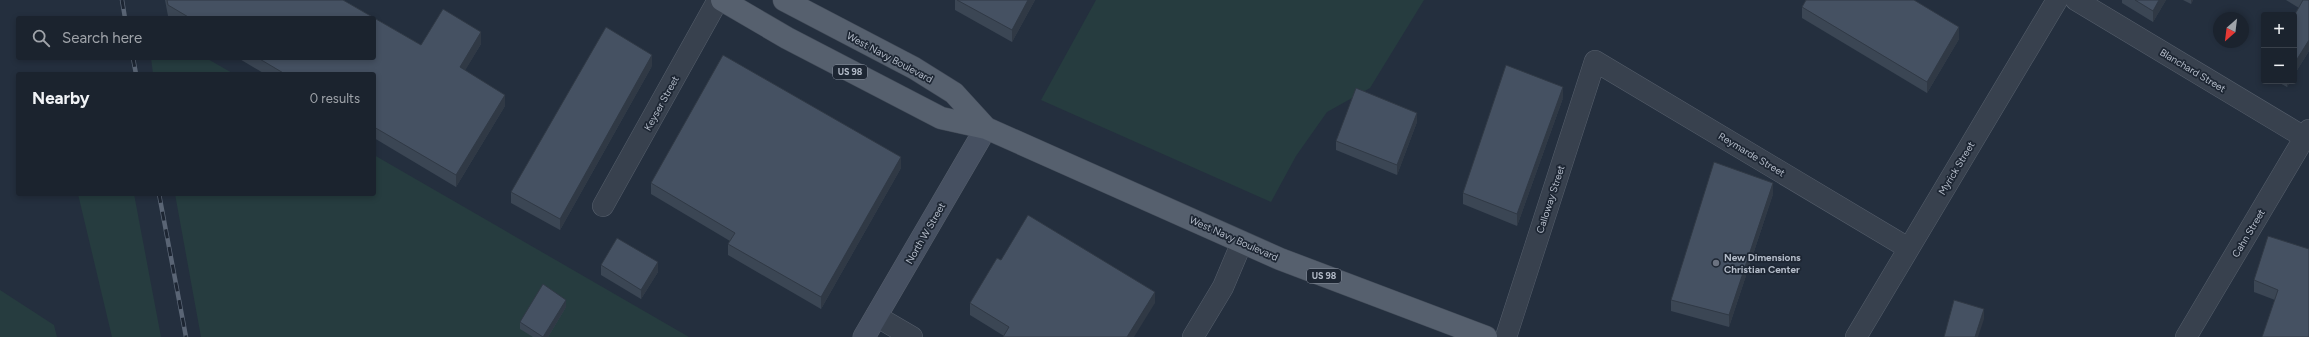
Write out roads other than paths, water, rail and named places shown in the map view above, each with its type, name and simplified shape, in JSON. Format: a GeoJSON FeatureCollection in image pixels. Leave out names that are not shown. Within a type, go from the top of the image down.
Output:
{"type":"FeatureCollection","features":[{"type":"Feature","properties":{"kind":"main road","name":"West Navy Boulevard"},"geometry":{"type":"LineString","coordinates":[[722,0],[787,38],[941,118],[986,128],[1294,264],[1486,337]]}},
{"type":"Feature","properties":{"kind":"main road","name":"West Navy Boulevard"},"geometry":{"type":"LineString","coordinates":[[784,0],[914,68],[948,89],[954,93],[986,128]]}},
{"type":"Feature","properties":{"kind":"main road","name":"North W Street"},"geometry":{"type":"LineString","coordinates":[[864,337],[986,128]]}},
{"type":"Feature","properties":{"kind":"street","name":"Keyser Street"},"geometry":{"type":"LineString","coordinates":[[603,206],[718,0]]}},
{"type":"Feature","properties":{"kind":"street","name":"Myrick Street"},"geometry":{"type":"LineString","coordinates":[[1856,337],[2057,0]]}},
{"type":"Feature","properties":{"kind":"street","name":"Blanchard Street"},"geometry":{"type":"LineString","coordinates":[[2076,0],[2308,136]]}},
{"type":"Feature","properties":{"kind":"street","name":"Reymarde Street"},"geometry":{"type":"LineString","coordinates":[[1595,61],[1908,248]]}},
{"type":"Feature","properties":{"kind":"street","name":"Calloway Street"},"geometry":{"type":"LineString","coordinates":[[1506,337],[1595,61]]}},
{"type":"Feature","properties":{"kind":"street","name":"Cahn Street"},"geometry":{"type":"LineString","coordinates":[[2186,337],[2308,136]]}},
{"type":"Feature","properties":{"kind":"street"},"geometry":{"type":"LineString","coordinates":[[1193,337],[1223,287],[1242,242]]}},
{"type":"Feature","properties":{"kind":"street"},"geometry":{"type":"LineString","coordinates":[[876,316],[912,337]]}},
{"type":"Feature","properties":{"kind":"railway"},"geometry":{"type":"LineString","coordinates":[[122,0],[125,16]]}},
{"type":"Feature","properties":{"kind":"railway"},"geometry":{"type":"LineString","coordinates":[[133,60],[136,72]]}},
{"type":"Feature","properties":{"kind":"railway"},"geometry":{"type":"LineString","coordinates":[[159,196],[186,337]]}},
{"type":"Feature","properties":{"kind":"place","name":"New Dimensions Christian Center"},"geometry":{"type":"Point","coordinates":[1716,263]}}]}
